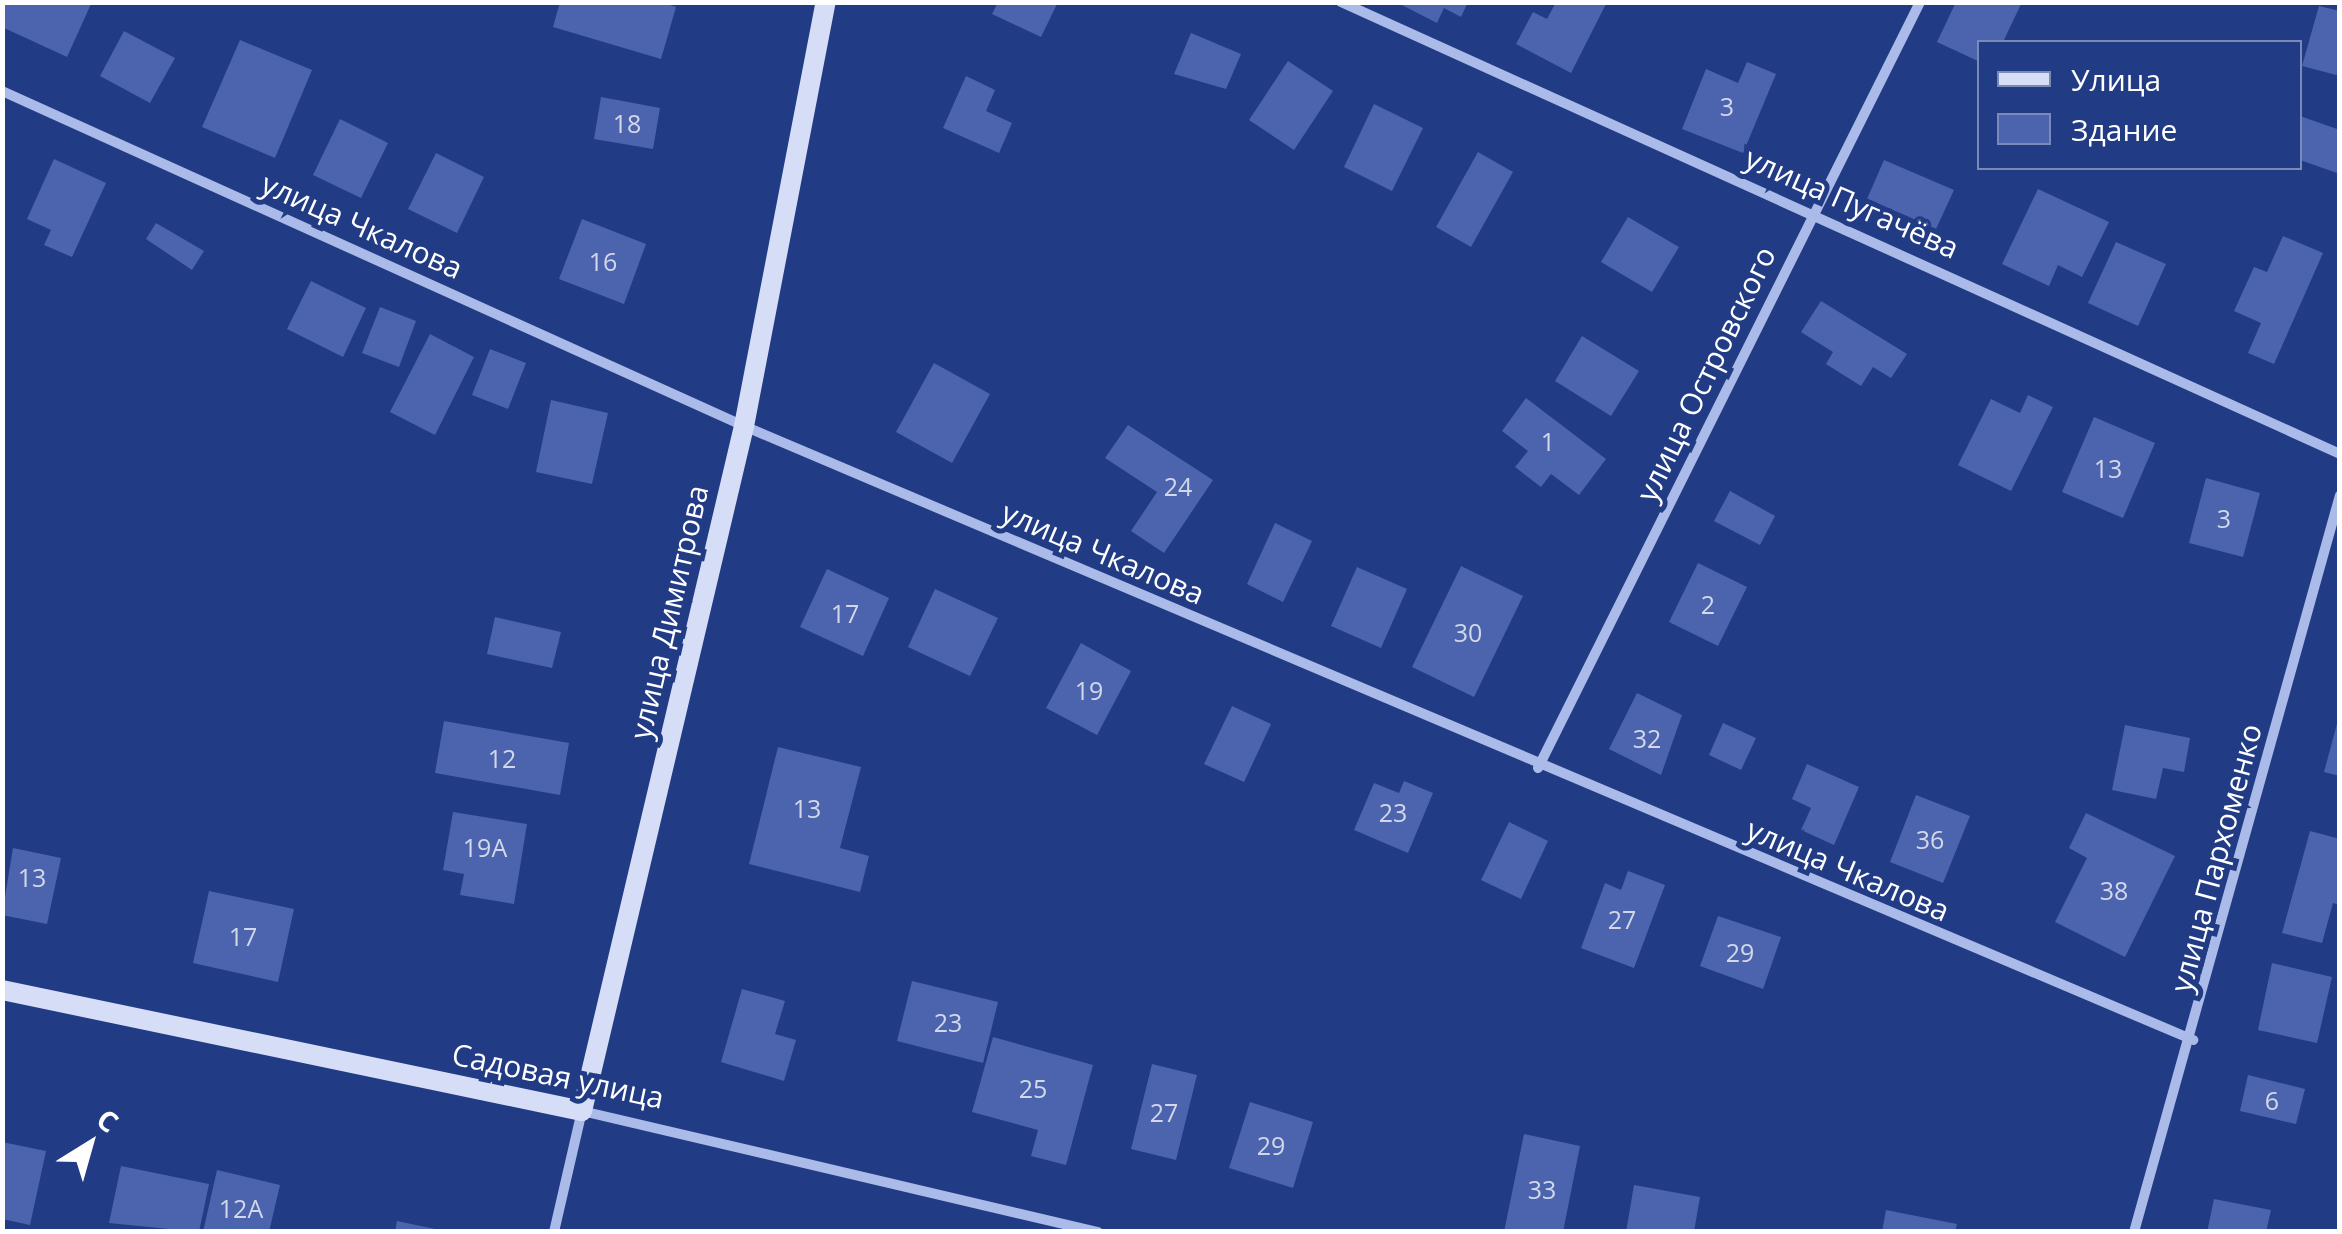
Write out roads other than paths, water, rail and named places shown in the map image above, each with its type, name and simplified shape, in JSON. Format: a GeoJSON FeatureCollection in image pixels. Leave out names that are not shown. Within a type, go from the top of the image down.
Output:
{"type":"FeatureCollection","features":[{"type":"Feature","properties":{"kind":"street","name":"улица Димитрова"},"geometry":{"type":"LineString","coordinates":[[554,1232],[744,426],[826,2]]}},
{"type":"Feature","properties":{"kind":"street","name":"улица Пугачёва"},"geometry":{"type":"LineString","coordinates":[[1341,2],[1814,212],[2340,454]]}},
{"type":"Feature","properties":{"kind":"street","name":"улица Островского"},"geometry":{"type":"LineString","coordinates":[[1538,768],[1920,2]]}},
{"type":"Feature","properties":{"kind":"street","name":"улица Чкалова"},"geometry":{"type":"LineString","coordinates":[[2,91],[744,426],[1538,768],[2192,1040]]}},
{"type":"Feature","properties":{"kind":"street","name":"улица Пархоменко"},"geometry":{"type":"LineString","coordinates":[[2134,1232],[2192,1040],[2340,495]]}},
{"type":"Feature","properties":{"kind":"street","name":"Садовая улица"},"geometry":{"type":"LineString","coordinates":[[2,990],[582,1111],[1098,1232]]}}]}
